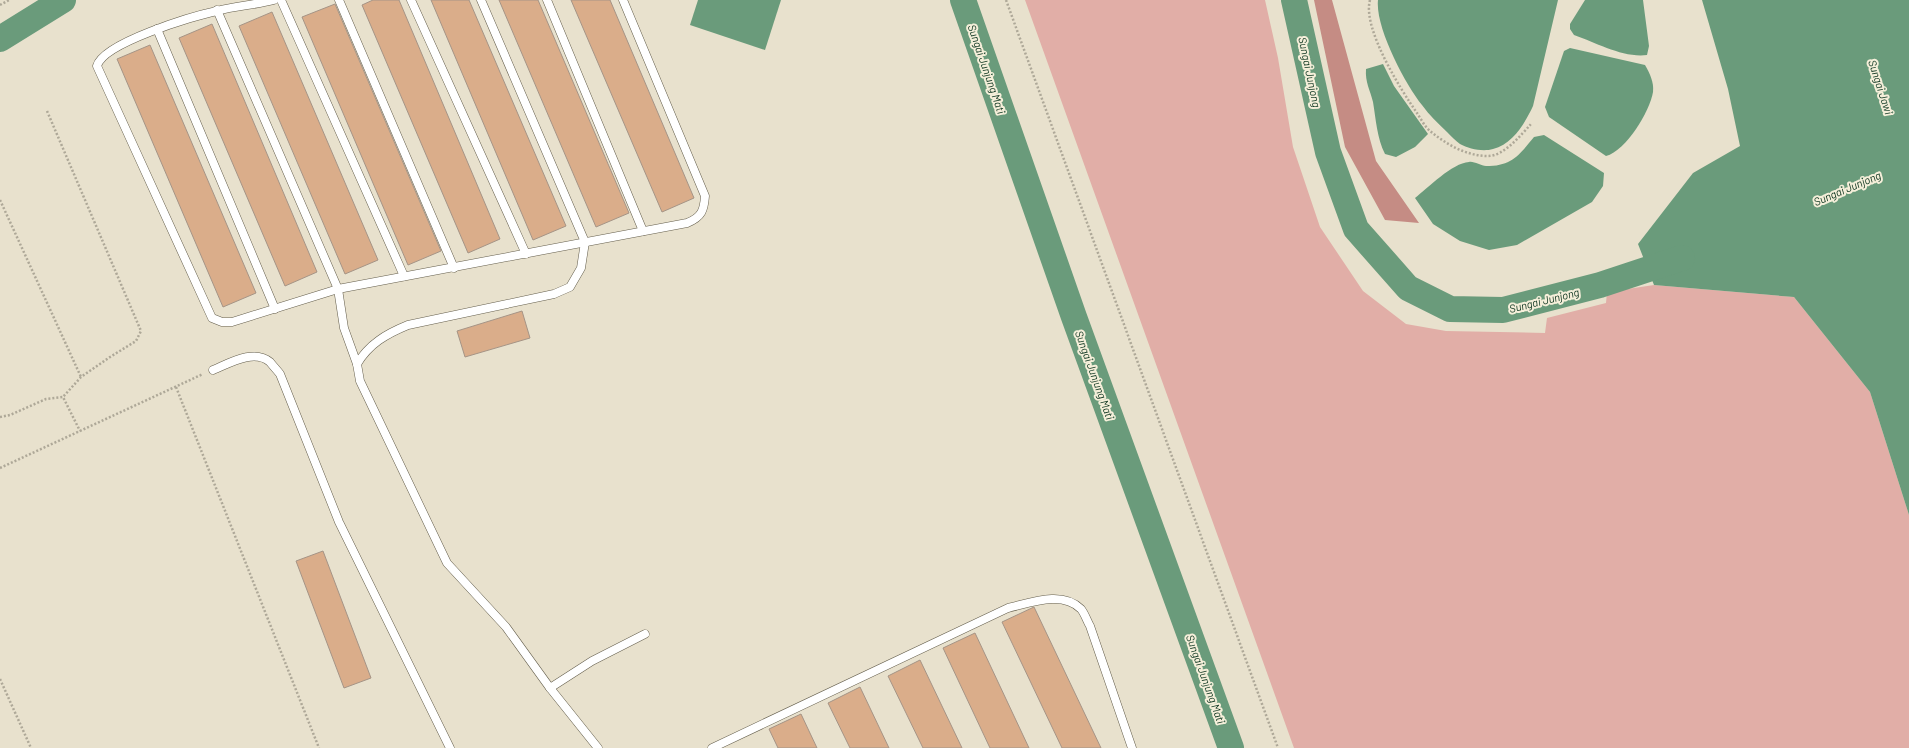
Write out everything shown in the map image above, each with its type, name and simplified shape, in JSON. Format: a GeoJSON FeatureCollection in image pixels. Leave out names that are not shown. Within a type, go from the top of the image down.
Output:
{"type":"FeatureCollection","features":[{"type":"Feature","properties":{"kind":"lane"},"geometry":{"type":"LineString","coordinates":[[274,0],[217,10],[182,20],[157,29],[115,48],[98,61],[98,71],[212,318],[222,322],[232,322],[338,289],[687,223],[698,218],[704,209],[705,196],[623,0]]}},
{"type":"Feature","properties":{"kind":"lane"},"geometry":{"type":"LineString","coordinates":[[281,0],[404,276]]}},
{"type":"Feature","properties":{"kind":"lane"},"geometry":{"type":"LineString","coordinates":[[339,0],[454,268]]}},
{"type":"Feature","properties":{"kind":"lane"},"geometry":{"type":"LineString","coordinates":[[411,0],[526,254]]}},
{"type":"Feature","properties":{"kind":"lane"},"geometry":{"type":"LineString","coordinates":[[357,364],[364,352],[376,341],[408,325],[554,294],[570,288],[581,268],[585,242],[481,0]]}},
{"type":"Feature","properties":{"kind":"lane"},"geometry":{"type":"LineString","coordinates":[[548,0],[643,231]]}},
{"type":"Feature","properties":{"kind":"lane"},"geometry":{"type":"LineString","coordinates":[[217,10],[338,289],[344,328],[357,364],[360,381],[447,563],[506,627],[550,688],[598,748]]}},
{"type":"Feature","properties":{"kind":"lane"},"geometry":{"type":"LineString","coordinates":[[157,29],[275,309]]}},
{"type":"Feature","properties":{"kind":"lane"},"geometry":{"type":"LineString","coordinates":[[213,370],[242,358],[256,357],[269,361],[280,374],[338,522],[450,748]]}},
{"type":"Feature","properties":{"kind":"lane"},"geometry":{"type":"LineString","coordinates":[[712,748],[1008,608],[1052,599],[1069,601],[1081,609],[1090,626],[1132,748]]}},
{"type":"Feature","properties":{"kind":"lane"},"geometry":{"type":"LineString","coordinates":[[550,688],[592,661],[645,634]]}},
{"type":"Feature","properties":{"kind":"path"},"geometry":{"type":"LineString","coordinates":[[0,5],[9,0]]}},
{"type":"Feature","properties":{"kind":"path"},"geometry":{"type":"LineString","coordinates":[[1006,0],[1278,748]]}},
{"type":"Feature","properties":{"kind":"path"},"geometry":{"type":"LineString","coordinates":[[1370,0],[1368,7],[1374,31],[1396,83],[1429,130],[1463,152],[1489,156],[1512,146],[1531,124]]}},
{"type":"Feature","properties":{"kind":"path"},"geometry":{"type":"LineString","coordinates":[[0,417],[10,415],[46,399],[63,397],[82,378],[110,357],[136,341],[141,331],[47,111]]}},
{"type":"Feature","properties":{"kind":"path"},"geometry":{"type":"LineString","coordinates":[[0,200],[82,378]]}},
{"type":"Feature","properties":{"kind":"path"},"geometry":{"type":"LineString","coordinates":[[0,468],[213,370]]}},
{"type":"Feature","properties":{"kind":"path"},"geometry":{"type":"LineString","coordinates":[[176,387],[319,748]]}},
{"type":"Feature","properties":{"kind":"path"},"geometry":{"type":"LineString","coordinates":[[63,397],[80,431]]}},
{"type":"Feature","properties":{"kind":"path"},"geometry":{"type":"LineString","coordinates":[[0,679],[31,748]]}},
{"type":"Feature","properties":{"kind":"shaded area"},"geometry":{"type":"Polygon","coordinates":[[[1025,0],[1265,0],[1278,58],[1293,147],[1320,227],[1363,291],[1406,324],[1446,331],[1545,333],[1547,318],[1606,303],[1607,292],[1654,285],[1794,297],[1870,392],[1909,515],[1909,748],[1294,748],[1025,0]]]}},
{"type":"Feature","properties":{"kind":"shaded area"},"geometry":{"type":"Polygon","coordinates":[[[1314,0],[1332,0],[1376,161],[1419,223],[1385,220],[1345,147],[1314,0]]]}},
{"type":"Feature","properties":{"kind":"water"},"geometry":{"type":"Polygon","coordinates":[[[698,0],[781,0],[765,50],[690,25],[698,0]]]}},
{"type":"Feature","properties":{"kind":"water"},"geometry":{"type":"Polygon","coordinates":[[[1378,0],[1558,0],[1533,106],[1518,132],[1507,143],[1493,149],[1472,149],[1460,144],[1434,119],[1415,96],[1392,55],[1381,25],[1378,11],[1378,0]]]}},
{"type":"Feature","properties":{"kind":"water"},"geometry":{"type":"Polygon","coordinates":[[[1585,0],[1643,0],[1649,46],[1647,55],[1619,52],[1574,35],[1570,29],[1570,24],[1585,0]]]}},
{"type":"Feature","properties":{"kind":"water","name":"Sungai Jawi"},"geometry":{"type":"Polygon","coordinates":[[[1702,0],[1909,0],[1909,515],[1870,392],[1794,297],[1654,285],[1638,244],[1693,173],[1740,146],[1728,89],[1702,0]]]}},
{"type":"Feature","properties":{"kind":"water"},"geometry":{"type":"Polygon","coordinates":[[[1570,48],[1645,65],[1651,78],[1653,92],[1647,109],[1629,139],[1614,153],[1606,156],[1549,117],[1545,107],[1564,51],[1570,48]]]}},
{"type":"Feature","properties":{"kind":"water"},"geometry":{"type":"Polygon","coordinates":[[[1383,64],[1394,86],[1428,134],[1415,147],[1396,157],[1385,154],[1382,148],[1377,129],[1373,102],[1366,78],[1366,69],[1383,64]]]}},
{"type":"Feature","properties":{"kind":"water"},"geometry":{"type":"Polygon","coordinates":[[[1544,135],[1604,173],[1603,186],[1592,202],[1517,245],[1489,250],[1460,241],[1433,224],[1415,198],[1448,171],[1462,163],[1471,162],[1486,166],[1509,162],[1524,149],[1534,137],[1544,135]]]}},
{"type":"Feature","properties":{"kind":"building"},"geometry":{"type":"Polygon","coordinates":[[[373,0],[399,0],[500,239],[468,253],[362,5],[373,0]]]}},
{"type":"Feature","properties":{"kind":"building"},"geometry":{"type":"Polygon","coordinates":[[[431,0],[469,0],[566,226],[533,240],[431,0]]]}},
{"type":"Feature","properties":{"kind":"building"},"geometry":{"type":"Polygon","coordinates":[[[499,0],[538,0],[629,213],[596,227],[499,0]]]}},
{"type":"Feature","properties":{"kind":"building"},"geometry":{"type":"Polygon","coordinates":[[[571,0],[610,0],[694,198],[662,212],[571,0]]]}},
{"type":"Feature","properties":{"kind":"building"},"geometry":{"type":"Polygon","coordinates":[[[335,4],[441,251],[408,265],[302,17],[335,4]]]}},
{"type":"Feature","properties":{"kind":"building"},"geometry":{"type":"Polygon","coordinates":[[[272,12],[378,260],[345,274],[239,26],[272,12]]]}},
{"type":"Feature","properties":{"kind":"building"},"geometry":{"type":"Polygon","coordinates":[[[212,24],[317,272],[285,286],[179,38],[212,24]]]}},
{"type":"Feature","properties":{"kind":"building"},"geometry":{"type":"Polygon","coordinates":[[[150,45],[256,293],[223,307],[117,59],[150,45]]]}},
{"type":"Feature","properties":{"kind":"building"},"geometry":{"type":"Polygon","coordinates":[[[522,311],[530,338],[465,357],[457,331],[522,311]]]}},
{"type":"Feature","properties":{"kind":"building"},"geometry":{"type":"Polygon","coordinates":[[[323,551],[371,678],[344,688],[296,561],[323,551]]]}},
{"type":"Feature","properties":{"kind":"building"},"geometry":{"type":"Polygon","coordinates":[[[1034,607],[1101,748],[1062,748],[1002,622],[1034,607]]]}},
{"type":"Feature","properties":{"kind":"building"},"geometry":{"type":"Polygon","coordinates":[[[975,633],[1029,748],[990,748],[943,648],[975,633]]]}},
{"type":"Feature","properties":{"kind":"building"},"geometry":{"type":"Polygon","coordinates":[[[920,660],[962,748],[923,748],[888,676],[920,660]]]}},
{"type":"Feature","properties":{"kind":"building"},"geometry":{"type":"Polygon","coordinates":[[[860,687],[889,748],[850,748],[828,703],[860,687]]]}},
{"type":"Feature","properties":{"kind":"building"},"geometry":{"type":"Polygon","coordinates":[[[801,714],[817,748],[778,748],[769,729],[801,714]]]}},
{"type":"Feature","properties":{"kind":"waterway","name":"Sungai Junjung Mati"},"geometry":{"type":"LineString","coordinates":[[0,39],[63,0]]}},
{"type":"Feature","properties":{"kind":"waterway","name":"Sungai Junjung Mati"},"geometry":{"type":"LineString","coordinates":[[963,0],[1074,317],[1231,748]]}},
{"type":"Feature","properties":{"kind":"waterway","name":"Sungai Junjong"},"geometry":{"type":"LineString","coordinates":[[1294,0],[1328,152],[1356,229],[1408,288],[1450,309],[1503,310],[1600,285],[1682,258]]}}]}
